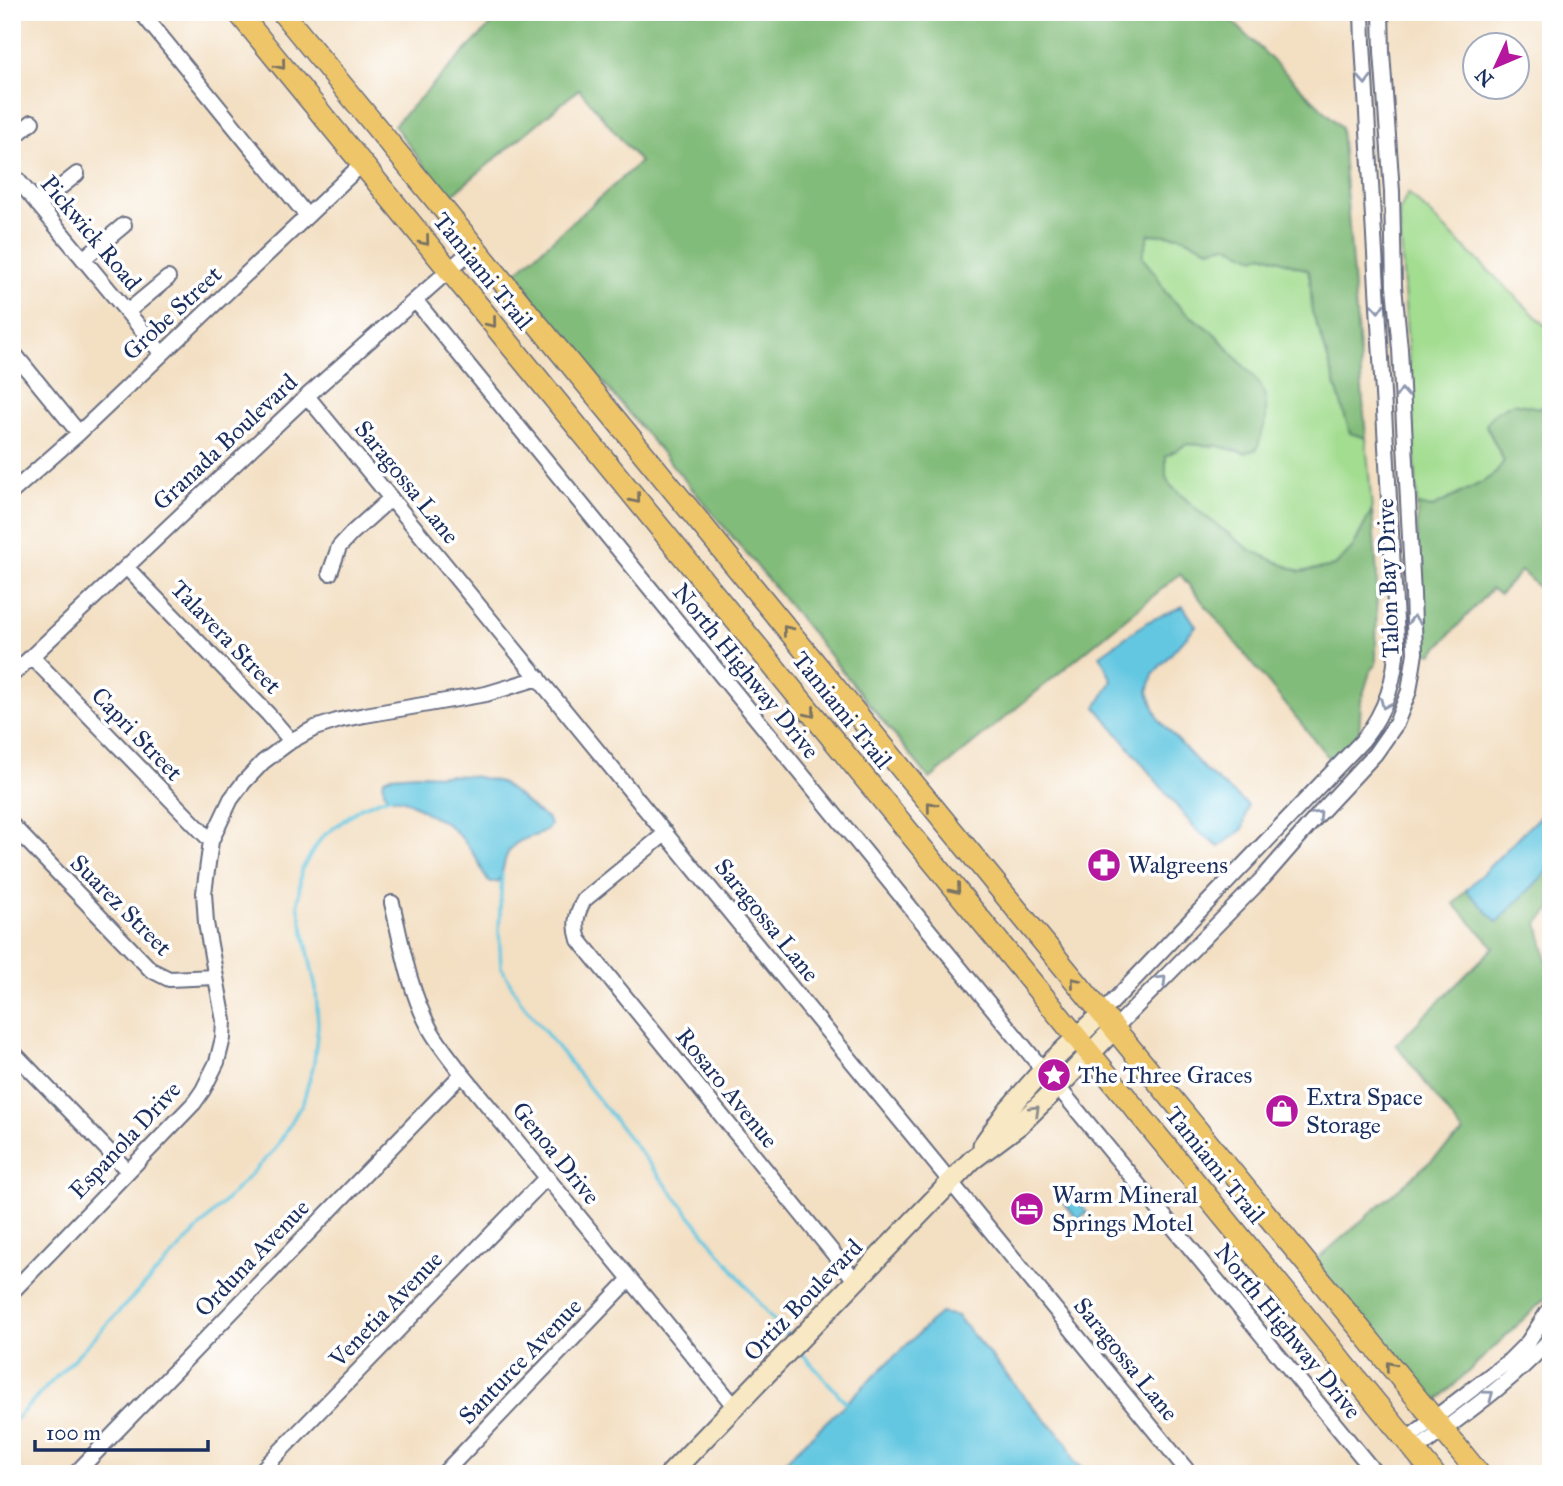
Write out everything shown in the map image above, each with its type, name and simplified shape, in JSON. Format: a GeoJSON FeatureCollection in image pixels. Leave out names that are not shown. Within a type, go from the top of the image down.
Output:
{"type":"FeatureCollection","features":[{"type":"Feature","properties":{"kind":"main road","name":"Tamiami Trail"},"geometry":{"type":"LineString","coordinates":[[238,12],[1434,1474]]}},
{"type":"Feature","properties":{"kind":"main road","name":"Tamiami Trail"},"geometry":{"type":"LineString","coordinates":[[282,12],[1479,1474]]}},
{"type":"Feature","properties":{"kind":"street"},"geometry":{"type":"LineString","coordinates":[[141,12],[307,216]]}},
{"type":"Feature","properties":{"kind":"street","name":"Talon Bay Drive"},"geometry":{"type":"LineString","coordinates":[[1107,1021],[1362,741],[1377,721],[1392,684],[1397,639],[1362,12]]}},
{"type":"Feature","properties":{"kind":"street","name":"Talon Bay Drive"},"geometry":{"type":"LineString","coordinates":[[1107,1021],[1264,877],[1375,754],[1396,724],[1409,691],[1415,653],[1413,594],[1381,12]]}},
{"type":"Feature","properties":{"kind":"street"},"geometry":{"type":"LineString","coordinates":[[12,139],[33,122]]}},
{"type":"Feature","properties":{"kind":"street","name":"Grobe Street"},"geometry":{"type":"LineString","coordinates":[[12,492],[79,433],[362,164]]}},
{"type":"Feature","properties":{"kind":"street","name":"Pickwick Road"},"geometry":{"type":"LineString","coordinates":[[12,173],[162,354]]}},
{"type":"Feature","properties":{"kind":"street"},"geometry":{"type":"LineString","coordinates":[[38,205],[77,174]]}},
{"type":"Feature","properties":{"kind":"street"},"geometry":{"type":"LineString","coordinates":[[83,259],[124,225]]}},
{"type":"Feature","properties":{"kind":"street","name":"Granada Boulevard"},"geometry":{"type":"LineString","coordinates":[[12,675],[307,396],[474,248]]}},
{"type":"Feature","properties":{"kind":"street"},"geometry":{"type":"LineString","coordinates":[[127,312],[167,278]]}},
{"type":"Feature","properties":{"kind":"street","name":"North Highway Drive"},"geometry":{"type":"LineString","coordinates":[[415,300],[1043,1070]]}},
{"type":"Feature","properties":{"kind":"street"},"geometry":{"type":"LineString","coordinates":[[12,351],[79,433]]}},
{"type":"Feature","properties":{"kind":"street","name":"Saragossa Lane"},"geometry":{"type":"LineString","coordinates":[[307,396],[1190,1474]]}},
{"type":"Feature","properties":{"kind":"street"},"geometry":{"type":"LineString","coordinates":[[330,573],[339,547],[391,498]]}},
{"type":"Feature","properties":{"kind":"street","name":"Talavera Street"},"geometry":{"type":"LineString","coordinates":[[127,567],[291,741]]}},
{"type":"Feature","properties":{"kind":"street","name":"Capri Street"},"geometry":{"type":"LineString","coordinates":[[32,657],[211,841]]}},
{"type":"Feature","properties":{"kind":"street","name":"Espanola Drive"},"geometry":{"type":"LineString","coordinates":[[15,1284],[194,1103],[212,1073],[220,1050],[224,1021],[206,923],[204,893],[211,841],[231,799],[244,782],[263,762],[291,741],[315,728],[340,720],[486,694],[540,678]]}},
{"type":"Feature","properties":{"kind":"street","name":"Suarez Street"},"geometry":{"type":"LineString","coordinates":[[12,825],[151,970],[169,979],[215,977]]}},
{"type":"Feature","properties":{"kind":"street","name":"Rosaro Avenue"},"geometry":{"type":"LineString","coordinates":[[666,833],[587,897],[576,918],[579,940],[855,1280]]}},
{"type":"Feature","properties":{"kind":"street","name":"Genoa Drive"},"geometry":{"type":"LineString","coordinates":[[392,902],[412,985],[437,1040],[734,1407]]}},
{"type":"Feature","properties":{"kind":"street"},"geometry":{"type":"LineString","coordinates":[[1083,1045],[1107,1021]]}},
{"type":"Feature","properties":{"kind":"street","name":"Ortiz Boulevard"},"geometry":{"type":"LineString","coordinates":[[972,1160],[1008,1110],[1043,1070],[1083,1045]]}},
{"type":"Feature","properties":{"kind":"street","name":"Ortiz Boulevard"},"geometry":{"type":"LineString","coordinates":[[670,1474],[972,1160],[1019,1125],[1058,1087],[1083,1045]]}},
{"type":"Feature","properties":{"kind":"street"},"geometry":{"type":"LineString","coordinates":[[12,1051],[128,1171]]}},
{"type":"Feature","properties":{"kind":"street","name":"Orduna Avenue"},"geometry":{"type":"LineString","coordinates":[[75,1474],[462,1074]]}},
{"type":"Feature","properties":{"kind":"street","name":"North Highway Drive"},"geometry":{"type":"LineString","coordinates":[[1058,1087],[1376,1474]]}},
{"type":"Feature","properties":{"kind":"street","name":"Venetia Avenue"},"geometry":{"type":"LineString","coordinates":[[258,1474],[547,1177]]}},
{"type":"Feature","properties":{"kind":"street","name":"Santurce Avenue"},"geometry":{"type":"LineString","coordinates":[[443,1474],[630,1279]]}},
{"type":"Feature","properties":{"kind":"street"},"geometry":{"type":"LineString","coordinates":[[1527,1354],[1534,1332],[1551,1307]]}},
{"type":"Feature","properties":{"kind":"street"},"geometry":{"type":"LineString","coordinates":[[1411,1445],[1438,1424],[1495,1391],[1527,1354],[1551,1338]]}},
{"type":"Feature","properties":{"kind":"green space"},"geometry":{"type":"Polygon","coordinates":[[[503,12],[1223,12],[1341,127],[1366,438],[1350,433],[1312,312],[1308,270],[1263,254],[1255,258],[1226,245],[1209,249],[1180,236],[1149,234],[1142,257],[1157,276],[1165,292],[1184,311],[1215,334],[1260,384],[1266,399],[1266,420],[1257,449],[1245,453],[1218,446],[1187,444],[1166,456],[1166,477],[1170,485],[1201,513],[1250,550],[1300,572],[1335,566],[1352,549],[1372,510],[1377,574],[1376,665],[1370,672],[1361,701],[1359,735],[1333,763],[1180,574],[930,779],[761,571],[513,275],[640,162],[579,89],[448,198],[394,125],[503,12]]]}},
{"type":"Feature","properties":{"kind":"green space"},"geometry":{"type":"Polygon","coordinates":[[[1408,193],[1551,331],[1551,410],[1538,407],[1486,426],[1504,461],[1496,473],[1431,508],[1417,505],[1399,212],[1408,193]]]}},
{"type":"Feature","properties":{"kind":"green space"},"geometry":{"type":"Polygon","coordinates":[[[1149,234],[1180,236],[1209,249],[1226,245],[1263,254],[1308,270],[1322,339],[1350,433],[1366,438],[1372,510],[1352,549],[1335,566],[1300,572],[1250,550],[1201,513],[1170,485],[1166,477],[1166,456],[1187,444],[1218,446],[1245,453],[1241,366],[1215,334],[1184,311],[1165,292],[1157,276],[1142,257],[1149,234]]]}},
{"type":"Feature","properties":{"kind":"green space"},"geometry":{"type":"Polygon","coordinates":[[[1513,403],[1551,410],[1551,599],[1521,571],[1500,594],[1491,589],[1432,654],[1422,651],[1417,505],[1431,508],[1496,473],[1504,461],[1486,425],[1494,413],[1513,403]]]}},
{"type":"Feature","properties":{"kind":"green space"},"geometry":{"type":"Polygon","coordinates":[[[1551,868],[1551,909],[1538,923],[1551,977],[1551,1293],[1435,1403],[1314,1262],[1463,1133],[1396,1044],[1494,947],[1454,904],[1466,890],[1498,921],[1551,868]]]}},
{"type":"Feature","properties":{"kind":"water"},"geometry":{"type":"Polygon","coordinates":[[[1183,606],[1196,626],[1153,674],[1148,692],[1159,720],[1207,772],[1248,805],[1243,829],[1219,847],[1196,830],[1096,707],[1112,681],[1100,655],[1147,622],[1183,606]]]}},
{"type":"Feature","properties":{"kind":"water"},"geometry":{"type":"Polygon","coordinates":[[[416,774],[472,776],[500,782],[548,819],[550,826],[542,833],[514,845],[507,854],[498,882],[489,882],[469,848],[449,826],[411,803],[391,797],[385,792],[384,779],[416,774]]]}},
{"type":"Feature","properties":{"kind":"water"},"geometry":{"type":"Polygon","coordinates":[[[1551,805],[1551,868],[1497,922],[1466,890],[1551,805]]]}},
{"type":"Feature","properties":{"kind":"water"},"geometry":{"type":"Polygon","coordinates":[[[1072,1192],[1087,1213],[1078,1220],[1062,1200],[1072,1192]]]}},
{"type":"Feature","properties":{"kind":"water"},"geometry":{"type":"Polygon","coordinates":[[[940,1313],[957,1316],[1035,1409],[1067,1442],[1074,1462],[1092,1474],[780,1474],[780,1466],[940,1313]]]}},
{"type":"Feature","properties":{"kind":"waterway"},"geometry":{"type":"LineString","coordinates":[[12,1423],[276,1148],[303,1102],[314,1063],[318,1025],[316,989],[298,904],[301,870],[322,837],[360,808],[393,795]]}},
{"type":"Feature","properties":{"kind":"waterway"},"geometry":{"type":"LineString","coordinates":[[502,874],[499,930],[501,967],[520,1000],[791,1340]]}},
{"type":"Feature","properties":{"kind":"waterway"},"geometry":{"type":"LineString","coordinates":[[798,1349],[849,1406]]}},
{"type":"Feature","properties":{"kind":"place","name":"Walgreens"},"geometry":{"type":"Point","coordinates":[1104,865]}},
{"type":"Feature","properties":{"kind":"place","name":"The Three Graces"},"geometry":{"type":"Point","coordinates":[1054,1075]}},
{"type":"Feature","properties":{"kind":"place","name":"Extra Space Storage"},"geometry":{"type":"Point","coordinates":[1282,1111]}},
{"type":"Feature","properties":{"kind":"place","name":"Warm Mineral Springs Motel"},"geometry":{"type":"Point","coordinates":[1027,1209]}}]}
